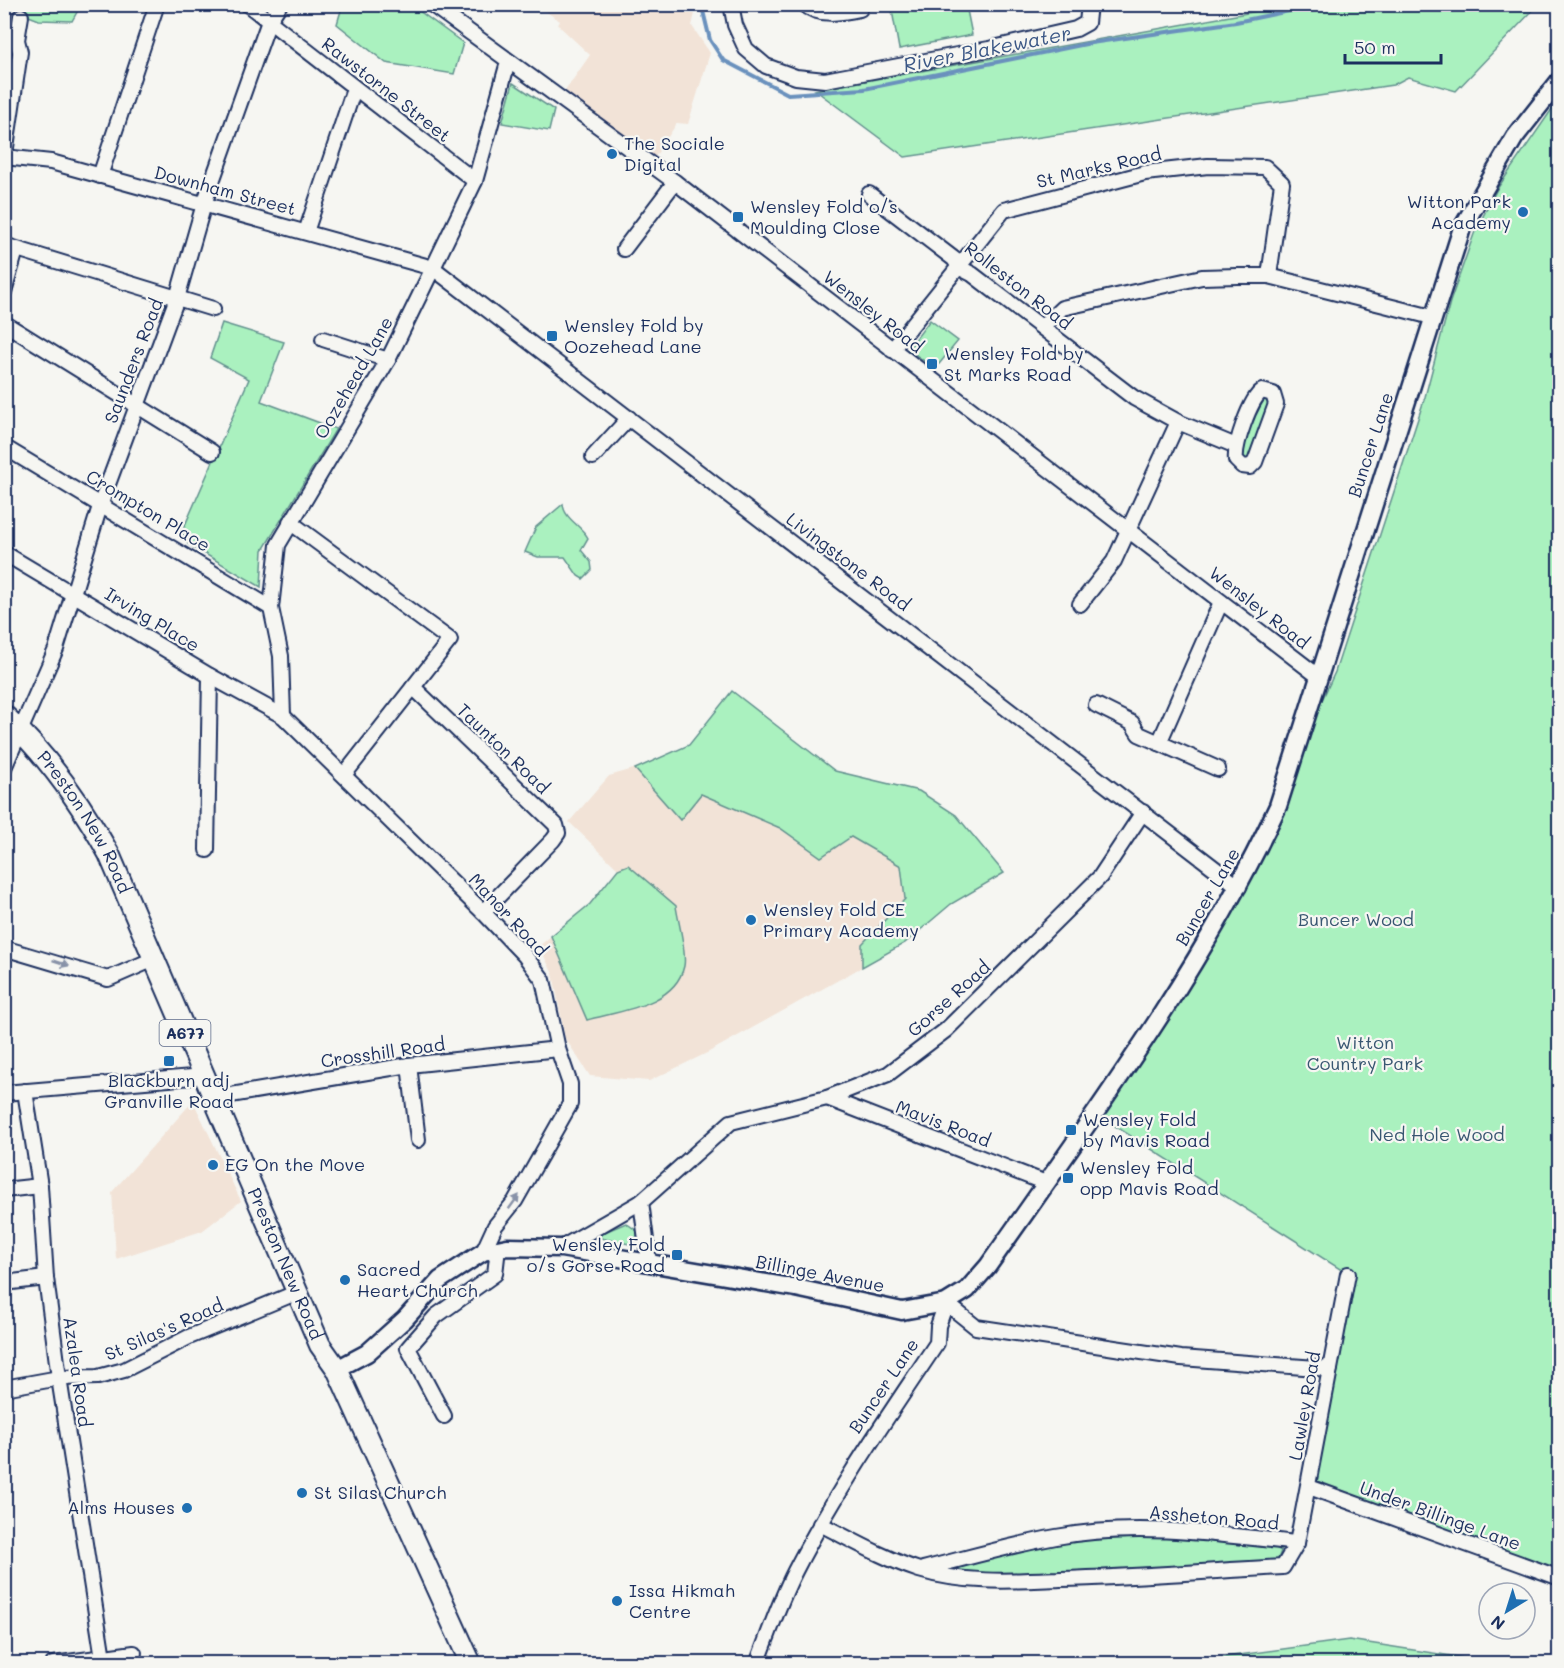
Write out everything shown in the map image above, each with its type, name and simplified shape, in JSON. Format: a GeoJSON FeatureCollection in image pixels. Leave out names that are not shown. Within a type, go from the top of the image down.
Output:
{"type":"FeatureCollection","features":[{"type":"Feature","properties":{"kind":"highway","name":"Preston New Road"},"geometry":{"type":"LineString","coordinates":[[4,715],[54,769],[88,817],[109,854],[320,1345],[337,1369],[471,1664]]}},
{"type":"Feature","properties":{"kind":"main road","name":"Buncer Lane"},"geometry":{"type":"LineString","coordinates":[[946,1303],[967,1290],[988,1266],[1046,1184],[1167,1007],[1239,887],[1278,806],[1462,228],[1515,137],[1560,81]]}},
{"type":"Feature","properties":{"kind":"main road","name":"Billinge Avenue"},"geometry":{"type":"LineString","coordinates":[[491,1250],[561,1248],[796,1288],[902,1311],[946,1303]]}},
{"type":"Feature","properties":{"kind":"main road"},"geometry":{"type":"LineString","coordinates":[[337,1369],[367,1353],[405,1318],[440,1280],[491,1250]]}},
{"type":"Feature","properties":{"kind":"street"},"geometry":{"type":"LineString","coordinates":[[100,176],[157,4]]}},
{"type":"Feature","properties":{"kind":"street","name":"Rawstorne Street"},"geometry":{"type":"LineString","coordinates":[[247,4],[475,181]]}},
{"type":"Feature","properties":{"kind":"street","name":"Saunders Road"},"geometry":{"type":"LineString","coordinates":[[4,768],[56,649],[101,503],[177,298],[204,204],[269,21],[280,4]]}},
{"type":"Feature","properties":{"kind":"street","name":"Wensley Road"},"geometry":{"type":"LineString","coordinates":[[431,4],[675,182],[1318,676]]}},
{"type":"Feature","properties":{"kind":"street"},"geometry":{"type":"LineString","coordinates":[[731,4],[735,25],[746,49],[766,66],[796,77],[825,80],[989,49],[1076,29],[1087,23],[1089,4]]}},
{"type":"Feature","properties":{"kind":"street"},"geometry":{"type":"LineString","coordinates":[[804,4],[810,10],[840,14],[860,9]]}},
{"type":"Feature","properties":{"kind":"street"},"geometry":{"type":"LineString","coordinates":[[5,158],[20,52],[17,40],[21,16]]}},
{"type":"Feature","properties":{"kind":"street","name":"Oozehead Lane"},"geometry":{"type":"LineString","coordinates":[[283,716],[281,656],[271,608],[278,545],[388,360],[434,268],[475,181],[508,62]]}},
{"type":"Feature","properties":{"kind":"street"},"geometry":{"type":"LineString","coordinates":[[306,232],[354,88]]}},
{"type":"Feature","properties":{"kind":"street","name":"Downham Street"},"geometry":{"type":"LineString","coordinates":[[5,158],[51,162],[434,268]]}},
{"type":"Feature","properties":{"kind":"street","name":"St Marks Road"},"geometry":{"type":"LineString","coordinates":[[892,350],[952,274],[960,268],[964,258],[1004,210],[1019,204],[1145,173],[1208,166],[1265,167],[1282,183],[1269,276]]}},
{"type":"Feature","properties":{"kind":"street"},"geometry":{"type":"LineString","coordinates":[[624,249],[675,182]]}},
{"type":"Feature","properties":{"kind":"street","name":"Rolleston Road"},"geometry":{"type":"LineString","coordinates":[[869,194],[954,259],[960,268],[972,274],[1134,398],[1178,422],[1236,446]]}},
{"type":"Feature","properties":{"kind":"street"},"geometry":{"type":"LineString","coordinates":[[4,292],[10,248],[213,309]]}},
{"type":"Feature","properties":{"kind":"street","name":"Livingstone Road"},"geometry":{"type":"LineString","coordinates":[[434,268],[1239,887]]}},
{"type":"Feature","properties":{"kind":"street"},"geometry":{"type":"LineString","coordinates":[[1042,327],[1062,308],[1202,277],[1269,276],[1432,317]]}},
{"type":"Feature","properties":{"kind":"street"},"geometry":{"type":"LineString","coordinates":[[4,323],[212,452]]}},
{"type":"Feature","properties":{"kind":"street"},"geometry":{"type":"LineString","coordinates":[[323,339],[388,360]]}},
{"type":"Feature","properties":{"kind":"street"},"geometry":{"type":"LineString","coordinates":[[1266,391],[1273,393],[1276,404],[1252,466],[1242,466],[1236,460],[1236,446],[1258,394],[1266,391]]}},
{"type":"Feature","properties":{"kind":"street"},"geometry":{"type":"LineString","coordinates":[[593,457],[602,450],[629,418]]}},
{"type":"Feature","properties":{"kind":"street"},"geometry":{"type":"LineString","coordinates":[[1080,604],[1114,561],[1178,422]]}},
{"type":"Feature","properties":{"kind":"street","name":"Crompton Place"},"geometry":{"type":"LineString","coordinates":[[4,447],[101,503],[271,608]]}},
{"type":"Feature","properties":{"kind":"street"},"geometry":{"type":"LineString","coordinates":[[290,522],[450,640],[344,775]]}},
{"type":"Feature","properties":{"kind":"street","name":"Irving Place"},"geometry":{"type":"LineString","coordinates":[[4,553],[210,676],[283,716]]}},
{"type":"Feature","properties":{"kind":"street"},"geometry":{"type":"LineString","coordinates":[[1159,743],[1221,602]]}},
{"type":"Feature","properties":{"kind":"street"},"geometry":{"type":"LineString","coordinates":[[207,850],[210,676]]}},
{"type":"Feature","properties":{"kind":"street","name":"Taunton Road"},"geometry":{"type":"LineString","coordinates":[[413,687],[556,825],[558,833],[553,840],[483,912]]}},
{"type":"Feature","properties":{"kind":"street"},"geometry":{"type":"LineString","coordinates":[[1096,705],[1132,723],[1139,734],[1218,769]]}},
{"type":"Feature","properties":{"kind":"street","name":"Manor Road"},"geometry":{"type":"LineString","coordinates":[[283,716],[525,956],[543,980],[560,1054],[570,1084],[570,1104],[515,1201],[495,1226],[491,1250],[495,1274],[436,1316],[408,1348],[444,1416]]}},
{"type":"Feature","properties":{"kind":"street","name":"Gorse Road"},"geometry":{"type":"LineString","coordinates":[[561,1248],[641,1202],[731,1122],[826,1098],[888,1074],[946,1030],[1100,877],[1143,812]]}},
{"type":"Feature","properties":{"kind":"street"},"geometry":{"type":"LineString","coordinates":[[4,948],[108,979],[154,959]]}},
{"type":"Feature","properties":{"kind":"street","name":"Crosshill Road"},"geometry":{"type":"LineString","coordinates":[[213,1098],[409,1065],[560,1054]]}},
{"type":"Feature","properties":{"kind":"street"},"geometry":{"type":"LineString","coordinates":[[409,1065],[418,1140]]}},
{"type":"Feature","properties":{"kind":"street"},"geometry":{"type":"LineString","coordinates":[[4,1093],[204,1076]]}},
{"type":"Feature","properties":{"kind":"street","name":"Azalea Road"},"geometry":{"type":"LineString","coordinates":[[25,1091],[40,1186],[46,1278],[59,1378],[103,1658]]}},
{"type":"Feature","properties":{"kind":"street","name":"Mavis Road"},"geometry":{"type":"LineString","coordinates":[[826,1098],[1046,1184]]}},
{"type":"Feature","properties":{"kind":"street"},"geometry":{"type":"LineString","coordinates":[[4,1190],[40,1186]]}},
{"type":"Feature","properties":{"kind":"street"},"geometry":{"type":"LineString","coordinates":[[641,1202],[649,1262]]}},
{"type":"Feature","properties":{"kind":"street","name":"Lawley Road"},"geometry":{"type":"LineString","coordinates":[[1297,1543],[1348,1275]]}},
{"type":"Feature","properties":{"kind":"street"},"geometry":{"type":"LineString","coordinates":[[4,1283],[46,1278]]}},
{"type":"Feature","properties":{"kind":"street","name":"St Silas's Road"},"geometry":{"type":"LineString","coordinates":[[4,1388],[59,1378],[98,1377],[124,1370],[189,1337],[298,1292]]}},
{"type":"Feature","properties":{"kind":"street"},"geometry":{"type":"LineString","coordinates":[[946,1303],[976,1327],[1181,1358],[1330,1369]]}},
{"type":"Feature","properties":{"kind":"street","name":"Buncer Lane"},"geometry":{"type":"LineString","coordinates":[[757,1664],[793,1573],[820,1524],[850,1472],[937,1343],[938,1326],[946,1303]]}},
{"type":"Feature","properties":{"kind":"street","name":"Under Billinge Lane"},"geometry":{"type":"LineString","coordinates":[[1309,1487],[1560,1578]]}},
{"type":"Feature","properties":{"kind":"street","name":"Assheton Road"},"geometry":{"type":"LineString","coordinates":[[820,1524],[867,1549],[919,1570],[959,1578],[1000,1581],[1283,1567],[1297,1543],[1207,1533],[1134,1530],[1057,1537],[919,1570]]}},
{"type":"Feature","properties":{"kind":"street"},"geometry":{"type":"LineString","coordinates":[[53,1664],[134,1653]]}},
{"type":"Feature","properties":{"kind":"shaded area"},"geometry":{"type":"Polygon","coordinates":[[[536,5],[697,5],[692,26],[710,53],[688,124],[677,123],[655,157],[565,91],[590,55],[558,25],[560,21],[536,5]]]}},
{"type":"Feature","properties":{"kind":"shaded area","name":"Wensley Fold CE Primary Academy"},"geometry":{"type":"Polygon","coordinates":[[[689,753],[919,791],[956,815],[1004,873],[951,904],[905,943],[709,1052],[649,1081],[590,1076],[565,1038],[553,974],[539,946],[590,904],[618,869],[569,822],[609,776],[689,753]]]}},
{"type":"Feature","properties":{"kind":"shaded area"},"geometry":{"type":"Polygon","coordinates":[[[193,1101],[241,1201],[202,1231],[116,1259],[112,1192],[193,1101]]]}},
{"type":"Feature","properties":{"kind":"green space"},"geometry":{"type":"Polygon","coordinates":[[[1280,4],[1538,5],[1456,91],[1408,77],[1393,85],[905,157],[815,90],[1258,11],[1280,4]]]}},
{"type":"Feature","properties":{"kind":"green space"},"geometry":{"type":"Polygon","coordinates":[[[81,5],[72,21],[39,20],[26,15],[24,7],[81,5]]]}},
{"type":"Feature","properties":{"kind":"green space"},"geometry":{"type":"Polygon","coordinates":[[[339,5],[411,5],[463,43],[454,74],[386,63],[337,24],[342,7],[339,5]]]}},
{"type":"Feature","properties":{"kind":"green space"},"geometry":{"type":"Polygon","coordinates":[[[891,5],[966,5],[972,35],[899,49],[891,5]]]}},
{"type":"Feature","properties":{"kind":"green space"},"geometry":{"type":"Polygon","coordinates":[[[513,83],[554,110],[549,131],[502,123],[513,83]]]}},
{"type":"Feature","properties":{"kind":"green space","name":"Witton Country Park"},"geometry":{"type":"Polygon","coordinates":[[[1559,99],[1559,1578],[1309,1487],[1348,1274],[1093,1112],[1167,1007],[1288,773],[1335,672],[1425,397],[1450,302],[1474,234],[1497,189],[1559,99]]]}},
{"type":"Feature","properties":{"kind":"green space"},"geometry":{"type":"Polygon","coordinates":[[[930,320],[958,341],[935,369],[908,349],[930,320]]]}},
{"type":"Feature","properties":{"kind":"green space"},"geometry":{"type":"Polygon","coordinates":[[[222,323],[284,342],[261,401],[336,429],[263,550],[261,587],[188,544],[182,532],[249,379],[210,358],[222,323]]]}},
{"type":"Feature","properties":{"kind":"green space"},"geometry":{"type":"Polygon","coordinates":[[[1264,397],[1271,402],[1252,462],[1238,458],[1258,401],[1264,397]]]}},
{"type":"Feature","properties":{"kind":"green space"},"geometry":{"type":"Polygon","coordinates":[[[563,504],[566,514],[588,538],[581,550],[591,562],[592,570],[583,579],[578,576],[565,557],[538,557],[525,552],[536,527],[563,504]]]}},
{"type":"Feature","properties":{"kind":"green space"},"geometry":{"type":"Polygon","coordinates":[[[732,691],[835,771],[919,791],[956,815],[1004,873],[951,904],[905,943],[862,967],[862,944],[905,899],[901,866],[851,837],[821,857],[780,828],[701,794],[680,820],[635,769],[689,745],[732,691]]]}},
{"type":"Feature","properties":{"kind":"green space"},"geometry":{"type":"Polygon","coordinates":[[[628,865],[676,906],[684,966],[679,979],[670,990],[658,998],[629,1010],[587,1020],[551,936],[590,904],[618,869],[628,865]]]}},
{"type":"Feature","properties":{"kind":"green space"},"geometry":{"type":"Polygon","coordinates":[[[626,1223],[637,1231],[637,1241],[634,1245],[600,1238],[600,1234],[626,1223]]]}},
{"type":"Feature","properties":{"kind":"green space"},"geometry":{"type":"Polygon","coordinates":[[[1155,1537],[1273,1546],[1281,1551],[1278,1559],[1270,1561],[1068,1574],[947,1571],[946,1567],[1070,1541],[1155,1537]]]}},
{"type":"Feature","properties":{"kind":"green space"},"geometry":{"type":"Polygon","coordinates":[[[1349,1640],[1497,1663],[1181,1663],[1349,1640]]]}},
{"type":"Feature","properties":{"kind":"waterway","name":"River Blakewater"},"geometry":{"type":"LineString","coordinates":[[705,4],[703,11],[710,40],[723,60],[788,94],[864,89],[1091,43],[1236,22],[1323,4]]}},
{"type":"Feature","properties":{"kind":"place","name":"The Sociale Digital"},"geometry":{"type":"Point","coordinates":[612,154]}},
{"type":"Feature","properties":{"kind":"place","name":"Witton Park Academy"},"geometry":{"type":"Point","coordinates":[1523,212]}},
{"type":"Feature","properties":{"kind":"place","name":"Wensley Fold o/s Moulding Close"},"geometry":{"type":"Point","coordinates":[738,217]}},
{"type":"Feature","properties":{"kind":"place","name":"Wensley Fold by Oozehead Lane"},"geometry":{"type":"Point","coordinates":[552,336]}},
{"type":"Feature","properties":{"kind":"place","name":"Wensley Fold by St Marks Road"},"geometry":{"type":"Point","coordinates":[932,364]}},
{"type":"Feature","properties":{"kind":"place","name":"Wensley Fold CE Primary Academy"},"geometry":{"type":"Point","coordinates":[751,920]}},
{"type":"Feature","properties":{"kind":"place","name":"Blackburn adj Granville Road"},"geometry":{"type":"Point","coordinates":[169,1061]}},
{"type":"Feature","properties":{"kind":"place","name":"Wensley Fold by Mavis Road"},"geometry":{"type":"Point","coordinates":[1071,1130]}},
{"type":"Feature","properties":{"kind":"place","name":"EG On the Move"},"geometry":{"type":"Point","coordinates":[213,1165]}},
{"type":"Feature","properties":{"kind":"place","name":"Wensley Fold opp Mavis Road"},"geometry":{"type":"Point","coordinates":[1068,1178]}},
{"type":"Feature","properties":{"kind":"place","name":"Wensley Fold o/s Gorse Road"},"geometry":{"type":"Point","coordinates":[677,1255]}},
{"type":"Feature","properties":{"kind":"place","name":"Sacred Heart Church"},"geometry":{"type":"Point","coordinates":[345,1280]}},
{"type":"Feature","properties":{"kind":"place","name":"St Silas Church"},"geometry":{"type":"Point","coordinates":[302,1493]}},
{"type":"Feature","properties":{"kind":"place","name":"Alms Houses"},"geometry":{"type":"Point","coordinates":[187,1508]}},
{"type":"Feature","properties":{"kind":"place","name":"Issa Hikmah Centre"},"geometry":{"type":"Point","coordinates":[617,1601]}},
{"type":"Feature","properties":{"kind":"park label","name":"Buncer Wood"},"geometry":{"type":"Point","coordinates":[1356,920]}},
{"type":"Feature","properties":{"kind":"park label","name":"Ned Hole Wood"},"geometry":{"type":"Point","coordinates":[1437,1135]}}]}
